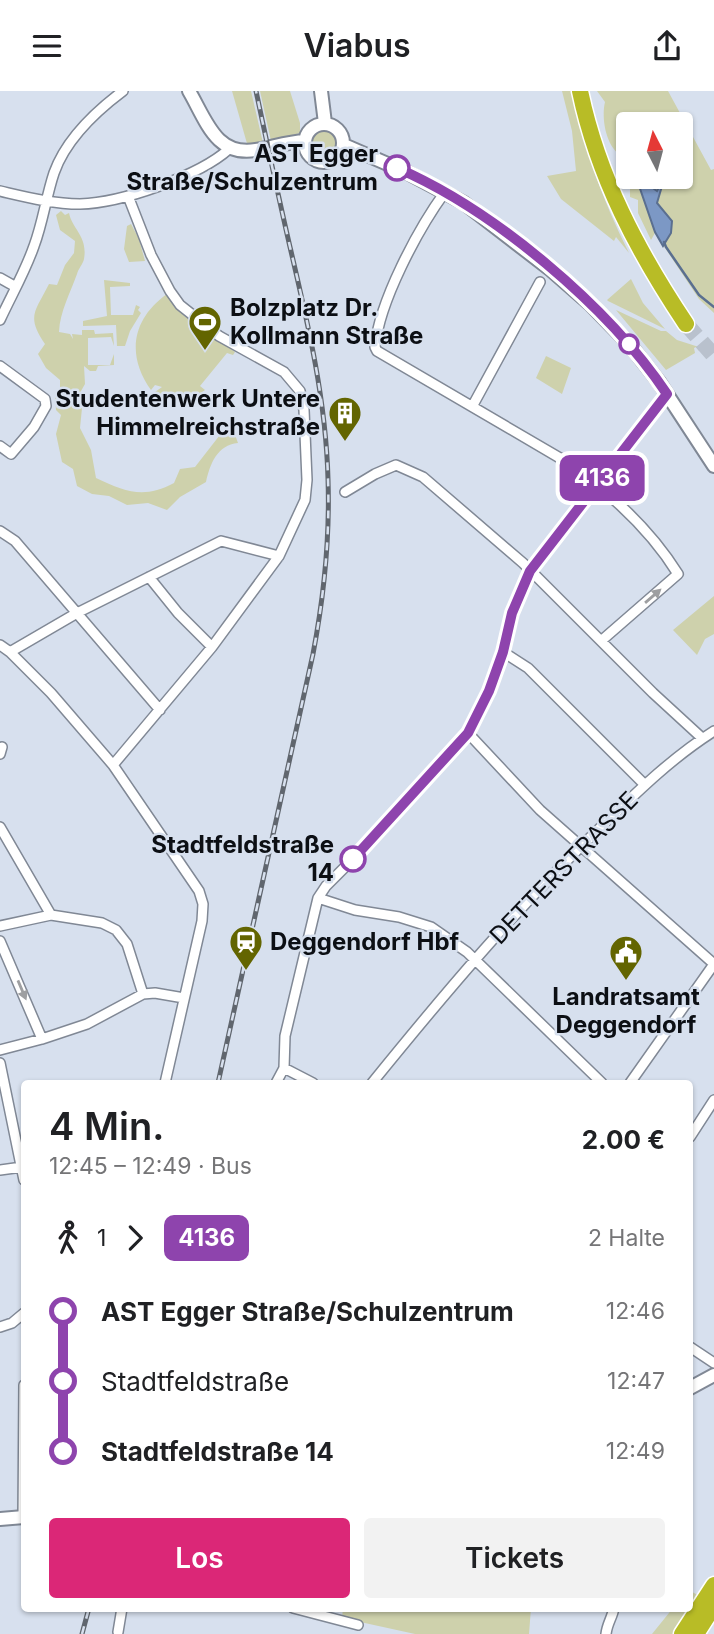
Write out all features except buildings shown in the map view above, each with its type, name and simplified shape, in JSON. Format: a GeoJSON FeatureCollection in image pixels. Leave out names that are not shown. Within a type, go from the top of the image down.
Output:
{"type":"FeatureCollection","features":[{"type":"Feature","properties":{"kind":"highway"},"geometry":{"type":"LineString","coordinates":[[580,91],[612,196],[654,275],[686,324]]}},
{"type":"Feature","properties":{"kind":"highway"},"geometry":{"type":"LineString","coordinates":[[682,1634],[714,1585]]}},
{"type":"Feature","properties":{"kind":"highway"},"geometry":{"type":"LineString","coordinates":[[696,1634],[714,1607]]}},
{"type":"Feature","properties":{"kind":"street"},"geometry":{"type":"LineString","coordinates":[[189,91],[212,133],[229,149],[244,152],[305,141]]}},
{"type":"Feature","properties":{"kind":"street"},"geometry":{"type":"LineString","coordinates":[[321,91],[325,123]]}},
{"type":"Feature","properties":{"kind":"street"},"geometry":{"type":"LineString","coordinates":[[0,320],[33,249],[61,157],[79,131],[119,92]]}},
{"type":"Feature","properties":{"kind":"street"},"geometry":{"type":"LineString","coordinates":[[325,123],[337,128],[344,145],[334,160],[322,162],[307,152],[305,141],[314,126],[325,123]]}},
{"type":"Feature","properties":{"kind":"street"},"geometry":{"type":"LineString","coordinates":[[344,145],[406,172],[464,203],[512,238],[590,304],[630,345],[667,394],[714,466]]}},
{"type":"Feature","properties":{"kind":"street"},"geometry":{"type":"LineString","coordinates":[[0,191],[79,204],[128,196],[196,169],[221,157],[229,149]]}},
{"type":"Feature","properties":{"kind":"street"},"geometry":{"type":"LineString","coordinates":[[445,192],[393,282],[375,347],[377,351],[554,454],[597,485],[651,537],[678,574],[601,641]]}},
{"type":"Feature","properties":{"kind":"street"},"geometry":{"type":"LineString","coordinates":[[113,765],[212,647],[279,556],[305,500],[307,480],[304,410],[300,391],[284,372],[219,335],[180,305],[151,255],[128,196]]}},
{"type":"Feature","properties":{"kind":"street"},"geometry":{"type":"LineString","coordinates":[[0,278],[16,287]]}},
{"type":"Feature","properties":{"kind":"street"},"geometry":{"type":"LineString","coordinates":[[472,405],[540,282]]}},
{"type":"Feature","properties":{"kind":"street"},"geometry":{"type":"LineString","coordinates":[[0,366],[45,399],[46,406],[34,427],[10,454],[0,446]]}},
{"type":"Feature","properties":{"kind":"street"},"geometry":{"type":"LineString","coordinates":[[278,1080],[284,1068],[285,1036],[318,898],[326,885],[378,834],[468,733],[503,652],[512,613],[530,571],[667,394]]}},
{"type":"Feature","properties":{"kind":"street"},"geometry":{"type":"LineString","coordinates":[[345,492],[396,465],[423,477],[530,571],[653,694],[702,738]]}},
{"type":"Feature","properties":{"kind":"street"},"geometry":{"type":"LineString","coordinates":[[0,531],[15,541],[160,710]]}},
{"type":"Feature","properties":{"kind":"street"},"geometry":{"type":"LineString","coordinates":[[10,652],[77,613],[221,541],[279,556]]}},
{"type":"Feature","properties":{"kind":"street"},"geometry":{"type":"LineString","coordinates":[[149,577],[178,613],[212,647]]}},
{"type":"Feature","properties":{"kind":"street"},"geometry":{"type":"LineString","coordinates":[[0,645],[51,693],[113,765],[199,891],[203,904],[202,921],[166,1080]]}},
{"type":"Feature","properties":{"kind":"street"},"geometry":{"type":"LineString","coordinates":[[503,652],[528,668],[645,785]]}},
{"type":"Feature","properties":{"kind":"street","name":"DETTERSTRASSE"},"geometry":{"type":"LineString","coordinates":[[375,1080],[475,960],[580,846],[668,763],[714,731]]}},
{"type":"Feature","properties":{"kind":"street"},"geometry":{"type":"LineString","coordinates":[[468,733],[540,810],[714,964],[632,1080]]}},
{"type":"Feature","properties":{"kind":"street"},"geometry":{"type":"LineString","coordinates":[[0,827],[51,915]]}},
{"type":"Feature","properties":{"kind":"street"},"geometry":{"type":"LineString","coordinates":[[318,898],[355,909],[399,917],[431,927],[447,936],[599,1080]]}},
{"type":"Feature","properties":{"kind":"street"},"geometry":{"type":"LineString","coordinates":[[0,926],[51,915],[102,923],[116,930],[127,944],[143,994]]}},
{"type":"Feature","properties":{"kind":"street"},"geometry":{"type":"LineString","coordinates":[[0,941],[42,1039]]}},
{"type":"Feature","properties":{"kind":"street"},"geometry":{"type":"LineString","coordinates":[[0,1050],[87,1024],[143,994],[155,993],[184,998]]}},
{"type":"Feature","properties":{"kind":"street"},"geometry":{"type":"LineString","coordinates":[[0,1063],[21,1162]]}},
{"type":"Feature","properties":{"kind":"street"},"geometry":{"type":"LineString","coordinates":[[284,1068],[307,1080]]}},
{"type":"Feature","properties":{"kind":"street"},"geometry":{"type":"LineString","coordinates":[[693,1132],[714,1100]]}},
{"type":"Feature","properties":{"kind":"street"},"geometry":{"type":"LineString","coordinates":[[0,1170],[21,1167]]}},
{"type":"Feature","properties":{"kind":"street"},"geometry":{"type":"LineString","coordinates":[[0,1327],[12,1323],[21,1316]]}},
{"type":"Feature","properties":{"kind":"street"},"geometry":{"type":"LineString","coordinates":[[693,1349],[714,1363]]}},
{"type":"Feature","properties":{"kind":"street"},"geometry":{"type":"LineString","coordinates":[[693,1386],[714,1375]]}},
{"type":"Feature","properties":{"kind":"street"},"geometry":{"type":"LineString","coordinates":[[0,1519],[21,1517]]}},
{"type":"Feature","properties":{"kind":"street"},"geometry":{"type":"LineString","coordinates":[[118,1632],[121,1612]]}},
{"type":"Feature","properties":{"kind":"street"},"geometry":{"type":"LineString","coordinates":[[308,1612],[358,1625]]}},
{"type":"Feature","properties":{"kind":"street"},"geometry":{"type":"LineString","coordinates":[[606,1634],[613,1612]]}},
{"type":"Feature","properties":{"kind":"green space"},"geometry":{"type":"Polygon","coordinates":[[[232,91],[251,91],[263,143],[248,147],[232,91]]]}},
{"type":"Feature","properties":{"kind":"green space"},"geometry":{"type":"Polygon","coordinates":[[[260,91],[290,91],[300,123],[300,133],[271,141],[260,91]]]}},
{"type":"Feature","properties":{"kind":"green space"},"geometry":{"type":"Polygon","coordinates":[[[562,91],[573,91],[595,174],[629,253],[616,237],[614,241],[561,199],[547,176],[576,171],[572,131],[562,91]]]}},
{"type":"Feature","properties":{"kind":"green space"},"geometry":{"type":"Polygon","coordinates":[[[597,91],[668,91],[679,112],[616,112],[616,152],[606,132],[605,102],[597,91]]]}},
{"type":"Feature","properties":{"kind":"green space"},"geometry":{"type":"Polygon","coordinates":[[[324,128],[334,132],[338,142],[334,152],[324,156],[314,152],[310,142],[314,132],[324,128]]]}},
{"type":"Feature","properties":{"kind":"green space"},"geometry":{"type":"Polygon","coordinates":[[[693,137],[711,170],[714,169],[714,313],[699,299],[655,233],[651,240],[638,213],[638,200],[630,197],[630,189],[693,189],[693,137]]]}},
{"type":"Feature","properties":{"kind":"green space"},"geometry":{"type":"Polygon","coordinates":[[[61,211],[65,215],[69,213],[85,251],[63,310],[59,332],[70,334],[73,339],[72,334],[82,335],[82,330],[94,330],[95,334],[113,333],[114,346],[111,337],[88,338],[88,365],[110,365],[114,354],[114,365],[98,366],[96,371],[90,371],[84,366],[85,384],[77,398],[82,408],[80,428],[91,450],[96,478],[126,490],[153,491],[174,483],[180,469],[195,467],[223,431],[234,432],[238,443],[220,451],[212,462],[206,482],[180,497],[167,510],[148,503],[127,505],[109,496],[92,494],[77,486],[73,469],[62,462],[56,434],[61,415],[56,410],[55,394],[60,389],[60,380],[46,368],[38,354],[45,344],[34,320],[49,284],[57,285],[65,265],[74,253],[75,241],[60,230],[56,215],[61,211]]]}},
{"type":"Feature","properties":{"kind":"green space"},"geometry":{"type":"Polygon","coordinates":[[[131,224],[139,239],[145,261],[129,262],[124,249],[127,226],[131,224]]]}},
{"type":"Feature","properties":{"kind":"green space"},"geometry":{"type":"Polygon","coordinates":[[[631,279],[643,303],[665,329],[607,300],[631,279]]]}},
{"type":"Feature","properties":{"kind":"green space"},"geometry":{"type":"Polygon","coordinates":[[[104,280],[130,283],[130,286],[110,287],[111,315],[133,315],[136,305],[140,307],[138,310],[141,313],[125,346],[117,346],[116,325],[83,326],[83,321],[107,316],[104,280]]]}},
{"type":"Feature","properties":{"kind":"green space"},"geometry":{"type":"Polygon","coordinates":[[[167,294],[182,314],[235,352],[233,355],[227,353],[200,386],[205,390],[189,402],[173,401],[155,392],[162,387],[155,385],[151,390],[138,364],[136,338],[140,326],[155,304],[167,294]]]}},
{"type":"Feature","properties":{"kind":"green space"},"geometry":{"type":"Polygon","coordinates":[[[616,310],[666,331],[677,340],[702,348],[699,351],[694,348],[695,353],[666,370],[616,310]]]}},
{"type":"Feature","properties":{"kind":"green space"},"geometry":{"type":"Polygon","coordinates":[[[546,356],[571,368],[562,394],[536,378],[546,356]]]}},
{"type":"Feature","properties":{"kind":"green space"},"geometry":{"type":"Polygon","coordinates":[[[714,596],[714,634],[705,639],[697,655],[673,630],[714,596]]]}},
{"type":"Feature","properties":{"kind":"green space"},"geometry":{"type":"Polygon","coordinates":[[[693,1592],[700,1596],[693,1608],[693,1592]]]}},
{"type":"Feature","properties":{"kind":"green space"},"geometry":{"type":"Polygon","coordinates":[[[343,1612],[531,1612],[529,1634],[415,1634],[342,1618],[343,1612]]]}},
{"type":"Feature","properties":{"kind":"green space"},"geometry":{"type":"Polygon","coordinates":[[[670,1612],[690,1612],[677,1634],[652,1634],[670,1612]]]}},
{"type":"Feature","properties":{"kind":"water"},"geometry":{"type":"Polygon","coordinates":[[[640,189],[661,189],[657,203],[672,221],[671,233],[663,246],[655,232],[640,189]]]}},
{"type":"Feature","properties":{"kind":"waterway"},"geometry":{"type":"LineString","coordinates":[[664,242],[699,295],[714,307]]}},
{"type":"Feature","properties":{"kind":"tunnel"},"geometry":{"type":"LineString","coordinates":[[686,324],[714,356]]}},
{"type":"Feature","properties":{"kind":"railway"},"geometry":{"type":"LineString","coordinates":[[219,1080],[313,654],[323,589],[328,523],[327,450],[320,391],[256,91]]}},
{"type":"Feature","properties":{"kind":"railway"},"geometry":{"type":"LineString","coordinates":[[82,1634],[88,1612]]}},
{"type":"Feature","properties":{"kind":"bus line","name":"4136"},"geometry":{"type":"LineString","coordinates":[[353,859],[468,733],[489,691],[503,652],[512,613],[530,571],[667,394],[630,345],[590,304],[551,270],[464,203],[397,168]]}},
{"type":"Feature","properties":{"kind":"place","name":"AST Egger Straße/Schulzentrum"},"geometry":{"type":"Point","coordinates":[397,168]}},
{"type":"Feature","properties":{"kind":"place","name":"Bolzplatz Dr. Kollmann Straße"},"geometry":{"type":"Point","coordinates":[205,352]}},
{"type":"Feature","properties":{"kind":"place","name":"Studentenwerk Untere Himmelreichstraße"},"geometry":{"type":"Point","coordinates":[345,443]}},
{"type":"Feature","properties":{"kind":"place","name":"Stadtfeldstraße 14"},"geometry":{"type":"Point","coordinates":[353,859]}},
{"type":"Feature","properties":{"kind":"place","name":"Deggendorf Hbf"},"geometry":{"type":"Point","coordinates":[246,972]}},
{"type":"Feature","properties":{"kind":"place","name":"Landratsamt Deggendorf"},"geometry":{"type":"Point","coordinates":[626,982]}}]}
